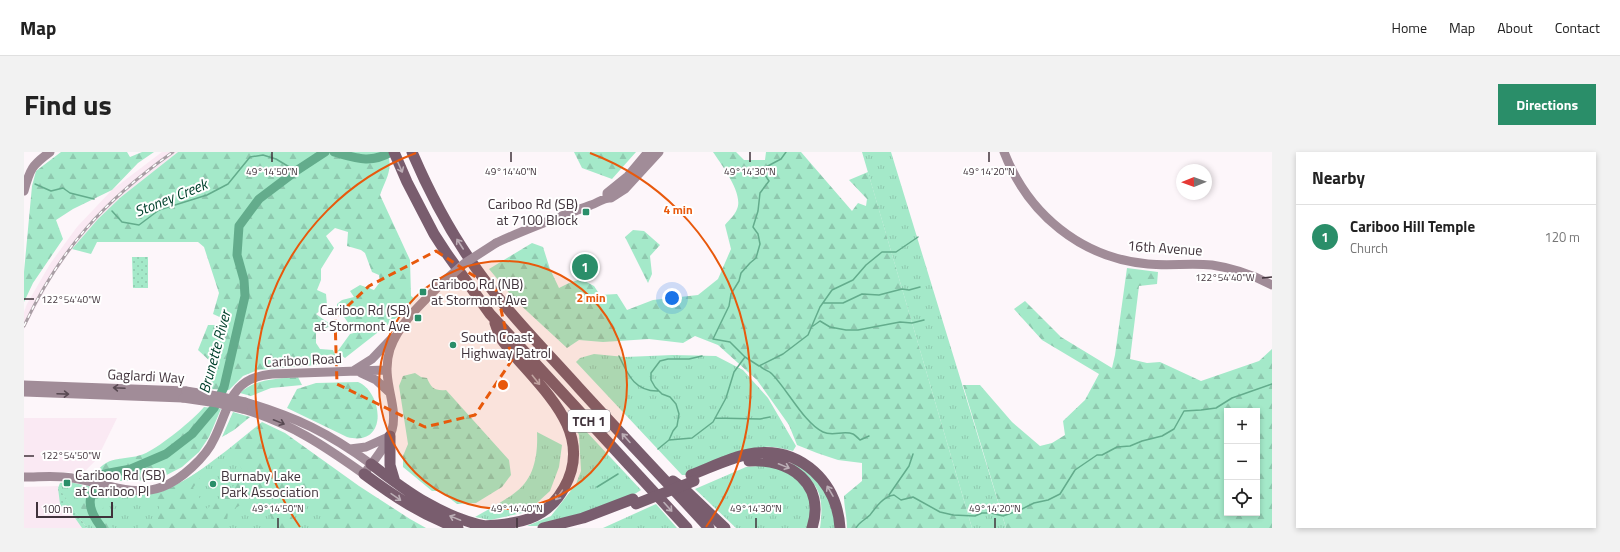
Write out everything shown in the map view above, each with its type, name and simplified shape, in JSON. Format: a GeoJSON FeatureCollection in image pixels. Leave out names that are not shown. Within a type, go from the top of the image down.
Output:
{"type":"FeatureCollection","features":[{"type":"Feature","properties":{"kind":"highway","name":"TCH 1"},"geometry":{"type":"LineString","coordinates":[[394,152],[424,216],[447,254],[490,314],[687,528]]}},
{"type":"Feature","properties":{"kind":"highway","name":"TCH 1"},"geometry":{"type":"LineString","coordinates":[[412,152],[448,225],[478,271],[496,294],[709,528]]}},
{"type":"Feature","properties":{"kind":"highway"},"geometry":{"type":"LineString","coordinates":[[371,464],[417,498],[441,511],[468,522],[488,527],[518,523],[535,516],[550,506],[561,493],[569,477],[573,461],[574,453],[571,434],[562,414],[501,339],[490,314]]}},
{"type":"Feature","properties":{"kind":"highway"},"geometry":{"type":"LineString","coordinates":[[390,436],[390,465],[395,482]]}},
{"type":"Feature","properties":{"kind":"highway"},"geometry":{"type":"LineString","coordinates":[[693,478],[732,459],[754,454],[777,454],[796,459],[810,468],[827,485],[836,503],[840,528]]}},
{"type":"Feature","properties":{"kind":"highway"},"geometry":{"type":"LineString","coordinates":[[542,528],[583,518],[634,501],[693,478],[728,467],[749,461],[766,460],[791,468],[804,479],[812,491],[816,509],[812,528]]}},
{"type":"Feature","properties":{"kind":"highway"},"geometry":{"type":"LineString","coordinates":[[652,467],[683,488],[725,528]]}},
{"type":"Feature","properties":{"kind":"highway"},"geometry":{"type":"LineString","coordinates":[[364,474],[401,501],[421,513],[458,528]]}},
{"type":"Feature","properties":{"kind":"highway"},"geometry":{"type":"LineString","coordinates":[[570,528],[600,519],[634,501]]}},
{"type":"Feature","properties":{"kind":"street"},"geometry":{"type":"LineString","coordinates":[[24,191],[31,169],[38,161],[50,152]]}},
{"type":"Feature","properties":{"kind":"street"},"geometry":{"type":"LineString","coordinates":[[607,197],[607,193],[628,176],[648,152]]}},
{"type":"Feature","properties":{"kind":"street"},"geometry":{"type":"LineString","coordinates":[[352,371],[372,359],[397,333],[421,304],[465,263],[496,243],[524,230],[564,214],[592,205],[607,197],[611,198],[625,189],[659,152]]}},
{"type":"Feature","properties":{"kind":"street","name":"16th Avenue"},"geometry":{"type":"LineString","coordinates":[[1004,152],[1016,179],[1034,206],[1063,231],[1090,248],[1118,259],[1136,262],[1155,264],[1212,265],[1234,269],[1254,276],[1272,285]]}},
{"type":"Feature","properties":{"kind":"street"},"geometry":{"type":"LineString","coordinates":[[364,474],[390,436],[393,423],[393,414],[386,370],[390,350],[397,333]]}},
{"type":"Feature","properties":{"kind":"street","name":"Cariboo Road"},"geometry":{"type":"LineString","coordinates":[[24,477],[68,477],[110,487],[139,490],[156,489],[167,485],[182,475],[202,457],[214,440],[237,389],[250,379],[260,375],[272,374],[386,370]]}},
{"type":"Feature","properties":{"kind":"street"},"geometry":{"type":"LineString","coordinates":[[352,371],[372,377],[389,392]]}},
{"type":"Feature","properties":{"kind":"street","name":"Gaglardi Way"},"geometry":{"type":"LineString","coordinates":[[24,385],[184,395]]}},
{"type":"Feature","properties":{"kind":"street","name":"Gaglardi Way"},"geometry":{"type":"LineString","coordinates":[[24,392],[217,396],[296,429],[323,445],[364,474]]}},
{"type":"Feature","properties":{"kind":"street","name":"Gaglardi Way"},"geometry":{"type":"LineString","coordinates":[[244,406],[280,413],[311,426],[350,449],[371,464]]}},
{"type":"Feature","properties":{"kind":"street"},"geometry":{"type":"LineString","coordinates":[[296,429],[323,439],[362,465],[371,464]]}},
{"type":"Feature","properties":{"kind":"street"},"geometry":{"type":"LineString","coordinates":[[350,449],[370,446],[390,436]]}},
{"type":"Feature","properties":{"kind":"highlighted area"},"geometry":{"type":"Polygon","coordinates":[[[436,251],[497,291],[512,360],[475,415],[425,427],[337,384],[335,318],[369,286],[436,251]]]}},
{"type":"Feature","properties":{"kind":"shaded area"},"geometry":{"type":"Polygon","coordinates":[[[162,152],[178,152],[121,197],[98,219],[72,249],[52,277],[24,329],[24,312],[27,304],[50,264],[77,227],[112,190],[162,152]]]}},
{"type":"Feature","properties":{"kind":"shaded area"},"geometry":{"type":"Polygon","coordinates":[[[24,418],[117,418],[97,459],[82,474],[68,472],[24,473],[24,418]]]}},
{"type":"Feature","properties":{"kind":"shaded area"},"geometry":{"type":"Polygon","coordinates":[[[58,486],[66,505],[82,528],[24,528],[24,487],[58,486]]]}},
{"type":"Feature","properties":{"kind":"green space"},"geometry":{"type":"Polygon","coordinates":[[[61,152],[127,152],[130,157],[142,152],[154,152],[138,163],[112,190],[73,209],[56,220],[63,239],[33,283],[24,302],[24,272],[32,186],[36,171],[61,152]]]}},
{"type":"Feature","properties":{"kind":"green space"},"geometry":{"type":"Polygon","coordinates":[[[178,152],[382,152],[388,155],[390,166],[389,171],[380,195],[410,260],[411,296],[415,299],[405,311],[345,358],[337,352],[350,334],[361,331],[349,324],[337,307],[337,304],[342,300],[354,297],[350,291],[360,285],[374,290],[380,282],[379,275],[372,272],[365,253],[361,250],[347,246],[348,232],[335,228],[326,236],[334,248],[321,269],[321,280],[317,290],[326,294],[327,305],[316,314],[327,322],[334,321],[334,324],[322,330],[316,331],[316,343],[320,349],[333,350],[339,363],[258,370],[243,376],[229,390],[209,389],[212,363],[198,350],[208,325],[219,325],[224,319],[213,314],[219,293],[204,247],[198,242],[97,242],[91,254],[72,249],[98,219],[121,197],[178,152]]]}},
{"type":"Feature","properties":{"kind":"green space"},"geometry":{"type":"Polygon","coordinates":[[[574,152],[636,152],[612,179],[582,168],[574,152]]]}},
{"type":"Feature","properties":{"kind":"green space"},"geometry":{"type":"Polygon","coordinates":[[[713,152],[736,152],[744,160],[765,160],[766,152],[801,152],[852,211],[858,203],[866,206],[867,199],[849,180],[868,172],[972,528],[847,528],[844,496],[862,481],[862,463],[838,460],[797,445],[789,425],[757,380],[718,345],[695,336],[683,343],[649,339],[603,342],[579,340],[567,348],[515,300],[489,269],[532,243],[543,247],[550,269],[559,288],[581,279],[594,286],[600,295],[617,294],[627,310],[653,300],[698,295],[718,279],[731,249],[725,225],[735,213],[738,203],[735,188],[731,179],[713,152]]]}},
{"type":"Feature","properties":{"kind":"green space"},"geometry":{"type":"Polygon","coordinates":[[[862,152],[891,152],[1006,528],[972,528],[862,152]]]}},
{"type":"Feature","properties":{"kind":"green space"},"geometry":{"type":"Polygon","coordinates":[[[633,230],[644,231],[660,245],[650,256],[652,274],[648,283],[625,237],[633,230]]]}},
{"type":"Feature","properties":{"kind":"green space"},"geometry":{"type":"Polygon","coordinates":[[[132,257],[148,257],[148,288],[133,288],[132,257]]]}},
{"type":"Feature","properties":{"kind":"green space"},"geometry":{"type":"Polygon","coordinates":[[[1127,268],[1158,272],[1157,284],[1139,286],[1130,359],[1147,363],[1160,362],[1201,381],[1259,361],[1272,349],[1272,528],[1006,528],[963,385],[980,385],[1012,422],[1040,446],[1052,443],[1065,435],[1063,421],[1085,400],[1099,374],[1042,340],[1014,309],[1025,301],[1061,337],[1112,368],[1127,268]]]}},
{"type":"Feature","properties":{"kind":"green space"},"geometry":{"type":"Polygon","coordinates":[[[594,354],[625,357],[673,355],[716,356],[743,370],[768,398],[796,446],[793,451],[765,447],[747,451],[687,475],[682,475],[576,362],[580,358],[594,354]]]}},
{"type":"Feature","properties":{"kind":"green space"},"geometry":{"type":"Polygon","coordinates":[[[415,373],[421,377],[427,378],[434,388],[446,390],[509,460],[511,475],[502,487],[476,503],[457,504],[440,491],[432,491],[403,467],[403,456],[408,444],[399,386],[403,376],[415,373]]]}},
{"type":"Feature","properties":{"kind":"green space"},"geometry":{"type":"Polygon","coordinates":[[[298,377],[302,385],[271,388],[251,396],[240,393],[253,384],[260,382],[298,377]]]}},
{"type":"Feature","properties":{"kind":"green space"},"geometry":{"type":"Polygon","coordinates":[[[358,382],[373,396],[377,407],[378,417],[376,427],[370,434],[361,438],[347,437],[287,408],[297,389],[316,383],[358,382]]]}},
{"type":"Feature","properties":{"kind":"green space"},"geometry":{"type":"Polygon","coordinates":[[[204,407],[221,409],[209,437],[199,452],[182,467],[157,480],[118,481],[97,476],[96,473],[101,467],[113,460],[139,456],[153,449],[185,426],[204,407]]]}},
{"type":"Feature","properties":{"kind":"green space"},"geometry":{"type":"Polygon","coordinates":[[[233,412],[250,417],[234,430],[222,437],[233,412]]]}},
{"type":"Feature","properties":{"kind":"green space"},"geometry":{"type":"Polygon","coordinates":[[[569,413],[641,490],[605,507],[538,526],[527,526],[551,516],[576,484],[581,471],[579,435],[569,413]]]}},
{"type":"Feature","properties":{"kind":"green space"},"geometry":{"type":"Polygon","coordinates":[[[262,422],[285,433],[359,486],[426,528],[315,528],[323,518],[295,495],[292,520],[287,528],[277,528],[277,522],[271,518],[265,501],[256,495],[228,513],[226,528],[138,528],[142,519],[157,527],[160,500],[141,498],[143,496],[175,486],[204,468],[202,475],[193,488],[207,509],[245,476],[231,447],[262,422]]]}},
{"type":"Feature","properties":{"kind":"green space"},"geometry":{"type":"Polygon","coordinates":[[[537,432],[562,445],[559,467],[550,491],[527,512],[490,520],[475,517],[512,495],[528,479],[532,472],[536,456],[537,432]]]}},
{"type":"Feature","properties":{"kind":"green space"},"geometry":{"type":"Polygon","coordinates":[[[231,447],[332,518],[325,528],[87,528],[58,488],[60,483],[68,482],[116,493],[133,495],[164,490],[192,476],[231,447]]]}},
{"type":"Feature","properties":{"kind":"green space"},"geometry":{"type":"Polygon","coordinates":[[[784,457],[803,466],[827,488],[837,528],[820,528],[821,503],[819,493],[810,479],[784,457]]]}},
{"type":"Feature","properties":{"kind":"green space"},"geometry":{"type":"Polygon","coordinates":[[[771,465],[785,470],[804,483],[813,505],[807,528],[736,528],[695,489],[746,467],[771,465]]]}},
{"type":"Feature","properties":{"kind":"green space"},"geometry":{"type":"Polygon","coordinates":[[[80,485],[104,490],[103,511],[113,528],[93,528],[79,503],[78,486],[80,485]]]}},
{"type":"Feature","properties":{"kind":"green space"},"geometry":{"type":"Polygon","coordinates":[[[58,488],[87,528],[82,528],[66,505],[62,507],[60,504],[58,488]]]}},
{"type":"Feature","properties":{"kind":"green space"},"geometry":{"type":"Polygon","coordinates":[[[656,504],[677,528],[603,528],[656,504]]]}},
{"type":"Feature","properties":{"kind":"waterway","name":"Brunette River"},"geometry":{"type":"LineString","coordinates":[[102,528],[92,513],[90,501],[94,488],[104,474],[131,469],[166,454],[192,434],[214,408],[224,387],[245,296],[244,280],[237,255],[239,226],[259,199],[296,171],[325,152]]}},
{"type":"Feature","properties":{"kind":"waterway","name":"Brunette River"},"geometry":{"type":"LineString","coordinates":[[334,152],[363,159],[376,158],[391,152]]}},
{"type":"Feature","properties":{"kind":"waterway"},"geometry":{"type":"LineString","coordinates":[[786,152],[781,159],[764,168],[765,175],[769,181],[760,193],[758,211],[753,227],[758,234],[760,244],[756,258],[741,273],[739,281],[731,294],[729,306],[713,339],[730,342],[745,357],[759,366],[783,354],[808,335],[820,307],[832,290],[853,280],[866,265],[882,252],[896,252],[918,237]]}},
{"type":"Feature","properties":{"kind":"waterway","name":"Stoney Creek"},"geometry":{"type":"LineString","coordinates":[[112,211],[122,222],[139,225],[159,210],[207,195],[228,184],[250,157],[263,155],[276,159],[296,171]]}},
{"type":"Feature","properties":{"kind":"waterway","name":"Stoney Creek"},"geometry":{"type":"LineString","coordinates":[[35,184],[51,191],[63,188],[70,193],[94,199]]}},
{"type":"Feature","properties":{"kind":"waterway"},"geometry":{"type":"LineString","coordinates":[[823,303],[843,303],[862,294],[879,295],[902,289],[909,290],[920,287]]}},
{"type":"Feature","properties":{"kind":"waterway"},"geometry":{"type":"LineString","coordinates":[[813,326],[820,321],[830,327],[846,330],[858,330],[900,322],[912,323],[924,320]]}},
{"type":"Feature","properties":{"kind":"waterway"},"geometry":{"type":"LineString","coordinates":[[619,356],[633,381],[644,389],[659,391]]}},
{"type":"Feature","properties":{"kind":"waterway"},"geometry":{"type":"LineString","coordinates":[[669,440],[677,426],[679,414],[676,404],[670,397],[662,394],[655,387],[651,380],[651,373],[660,361],[668,359],[689,359],[702,356]]}},
{"type":"Feature","properties":{"kind":"waterway"},"geometry":{"type":"LineString","coordinates":[[658,449],[669,440],[692,438],[713,422],[726,398],[734,372],[745,357]]}},
{"type":"Feature","properties":{"kind":"waterway"},"geometry":{"type":"LineString","coordinates":[[760,366],[778,380],[803,414],[816,428],[827,433],[853,434],[860,440],[869,436]]}},
{"type":"Feature","properties":{"kind":"waterway"},"geometry":{"type":"LineString","coordinates":[[856,528],[887,497],[894,495],[901,500],[913,497],[940,512],[953,515],[975,516],[982,513],[991,513],[1003,516],[1034,503],[1048,500],[1060,494],[1075,470],[1097,455],[1102,455],[1117,447],[1130,446],[1162,436],[1174,429],[1184,411],[1216,408],[1232,398],[1272,384]]}},
{"type":"Feature","properties":{"kind":"waterway"},"geometry":{"type":"LineString","coordinates":[[715,418],[760,419],[770,417]]}},
{"type":"Feature","properties":{"kind":"waterway"},"geometry":{"type":"LineString","coordinates":[[889,495],[909,466],[913,454]]}},
{"type":"Feature","properties":{"kind":"waterway"},"geometry":{"type":"LineString","coordinates":[[597,487],[618,474]]}},
{"type":"Feature","properties":{"kind":"railway"},"geometry":{"type":"LineString","coordinates":[[24,326],[53,273],[86,228],[126,189],[173,152]]}},
{"type":"Feature","properties":{"kind":"place","name":"Cariboo Rd (SB) at 7100 Block"},"geometry":{"type":"Point","coordinates":[586,212]}},
{"type":"Feature","properties":{"kind":"place","name":"Cariboo Hill Temple"},"geometry":{"type":"Point","coordinates":[585,267]}},
{"type":"Feature","properties":{"kind":"place","name":"Cariboo Rd (NB) at Stormont Ave"},"geometry":{"type":"Point","coordinates":[423,292]}},
{"type":"Feature","properties":{"kind":"place","name":"Cariboo Rd (SB) at Stormont Ave"},"geometry":{"type":"Point","coordinates":[418,318]}},
{"type":"Feature","properties":{"kind":"place","name":"South Coast Highway Patrol"},"geometry":{"type":"Point","coordinates":[453,345]}},
{"type":"Feature","properties":{"kind":"place","name":"Cariboo Rd (SB) at Cariboo Pl"},"geometry":{"type":"Point","coordinates":[67,483]}},
{"type":"Feature","properties":{"kind":"place","name":"Burnaby Lake Park Association"},"geometry":{"type":"Point","coordinates":[213,484]}}]}
